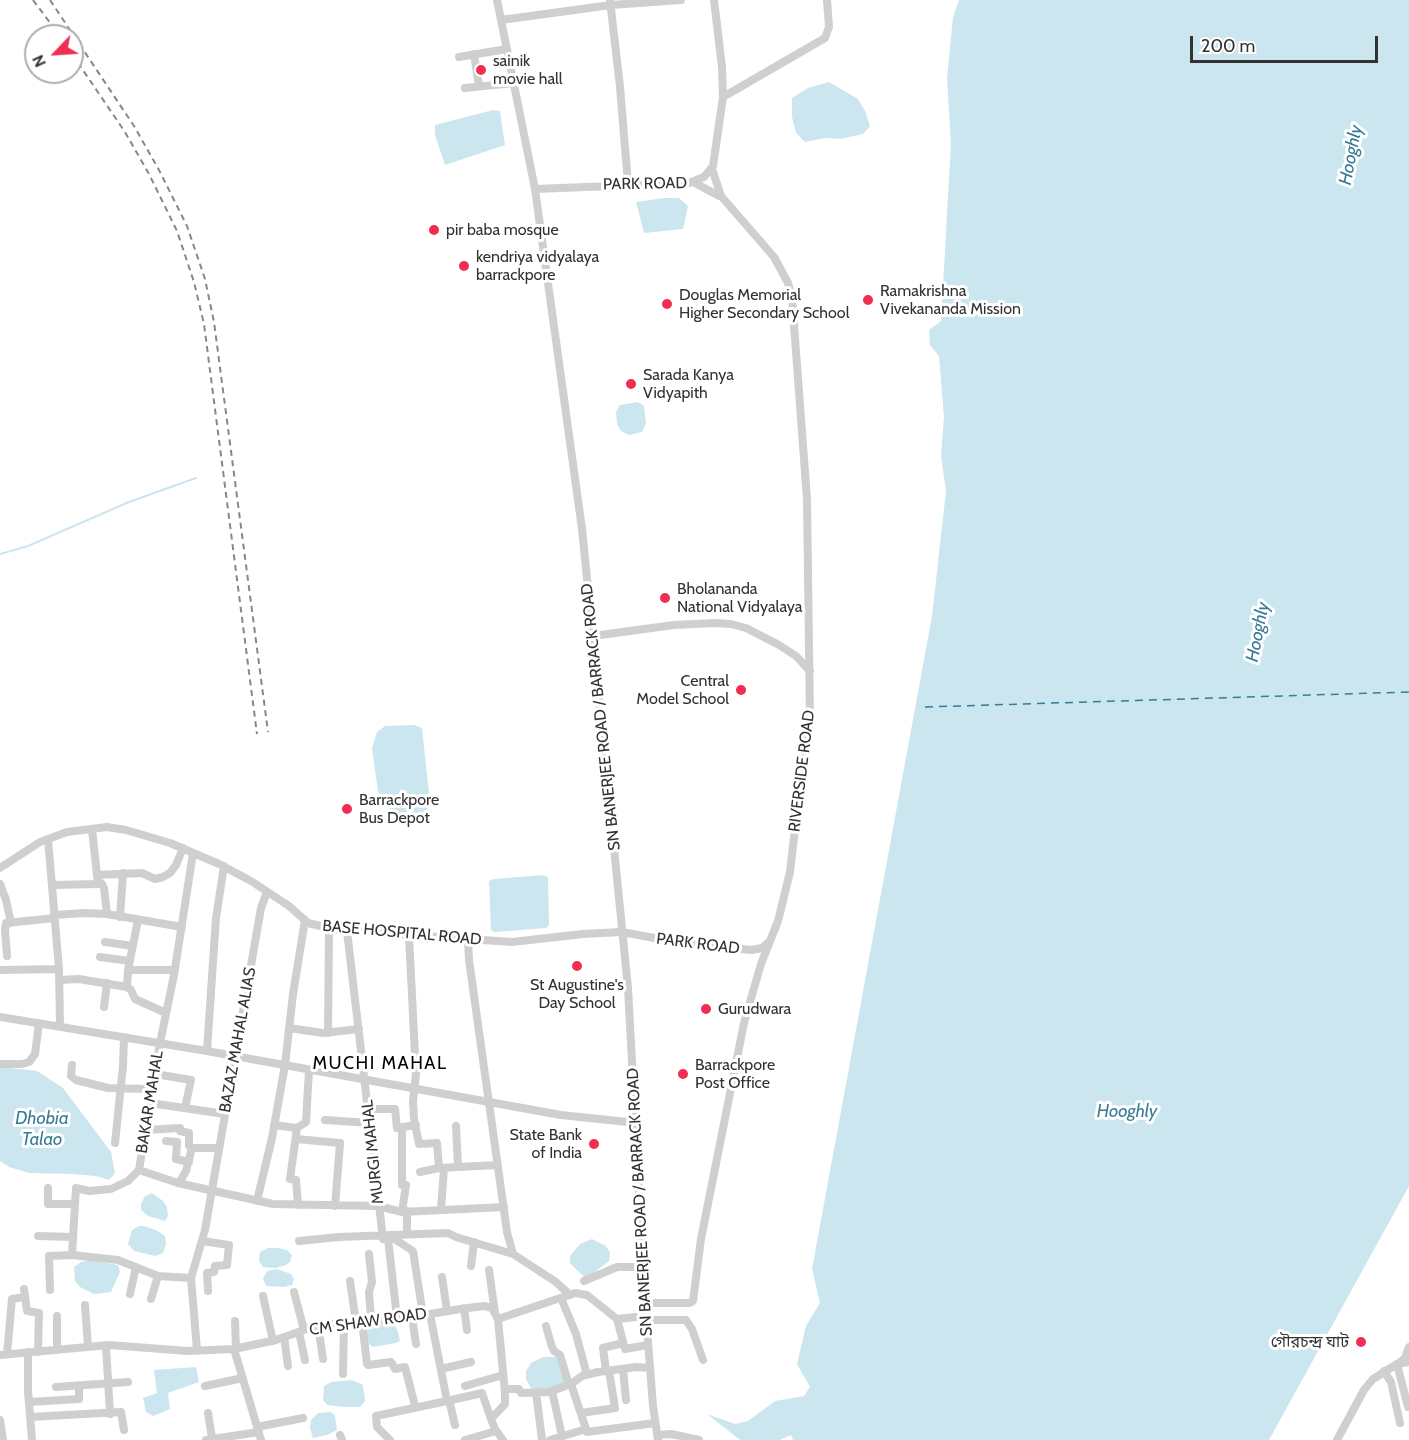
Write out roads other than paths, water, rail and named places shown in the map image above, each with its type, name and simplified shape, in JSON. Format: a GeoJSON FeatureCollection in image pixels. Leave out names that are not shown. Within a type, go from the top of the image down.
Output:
{"type":"FeatureCollection","features":[{"type":"Feature","properties":{"kind":"street","name":"SN BANERJEE ROAD / BARRACK ROAD"},"geometry":{"type":"LineString","coordinates":[[497,0],[535,189],[580,518],[613,822],[628,988],[645,1303],[657,1438]]}},
{"type":"Feature","properties":{"kind":"street"},"geometry":{"type":"LineString","coordinates":[[501,20],[611,3],[681,0]]}},
{"type":"Feature","properties":{"kind":"street"},"geometry":{"type":"LineString","coordinates":[[712,169],[720,131],[723,97],[714,0]]}},
{"type":"Feature","properties":{"kind":"street"},"geometry":{"type":"LineString","coordinates":[[723,97],[815,46],[825,38],[829,27],[827,0]]}},
{"type":"Feature","properties":{"kind":"street"},"geometry":{"type":"LineString","coordinates":[[611,3],[628,184]]}},
{"type":"Feature","properties":{"kind":"street"},"geometry":{"type":"LineString","coordinates":[[459,57],[507,49]]}},
{"type":"Feature","properties":{"kind":"street"},"geometry":{"type":"LineString","coordinates":[[474,54],[479,86]]}},
{"type":"Feature","properties":{"kind":"street"},"geometry":{"type":"LineString","coordinates":[[723,78],[729,85],[740,86]]}},
{"type":"Feature","properties":{"kind":"street"},"geometry":{"type":"LineString","coordinates":[[465,88],[514,83]]}},
{"type":"Feature","properties":{"kind":"street","name":"PARK ROAD"},"geometry":{"type":"LineString","coordinates":[[535,189],[694,183],[712,169]]}},
{"type":"Feature","properties":{"kind":"street","name":"RIVERSIDE ROAD"},"geometry":{"type":"LineString","coordinates":[[645,1303],[690,1303],[693,1301],[701,1239],[742,1031],[761,964],[780,914],[790,872],[810,722],[807,500],[792,298],[788,283],[774,257],[721,196],[712,169]]}},
{"type":"Feature","properties":{"kind":"street"},"geometry":{"type":"LineString","coordinates":[[694,183],[721,196]]}},
{"type":"Feature","properties":{"kind":"street"},"geometry":{"type":"LineString","coordinates":[[593,636],[674,625],[731,624],[746,628],[779,645],[796,656],[810,671]]}},
{"type":"Feature","properties":{"kind":"street","name":"BASE HOSPITAL ROAD"},"geometry":{"type":"LineString","coordinates":[[0,867],[48,839],[67,832],[107,827],[126,830],[183,848],[224,866],[267,892],[308,923],[328,928],[409,936],[512,942],[622,932]]}},
{"type":"Feature","properties":{"kind":"street"},"geometry":{"type":"LineString","coordinates":[[53,885],[98,884],[92,829]]}},
{"type":"Feature","properties":{"kind":"street"},"geometry":{"type":"LineString","coordinates":[[48,839],[59,969],[60,1026]]}},
{"type":"Feature","properties":{"kind":"street"},"geometry":{"type":"LineString","coordinates":[[97,878],[123,873],[142,873],[155,879],[162,877],[170,873],[176,865],[183,848]]}},
{"type":"Feature","properties":{"kind":"street","name":"BAKAR MAHAL"},"geometry":{"type":"LineString","coordinates":[[75,1204],[76,1188],[89,1191],[111,1189],[128,1181],[139,1170],[160,1043],[175,970],[193,853]]}},
{"type":"Feature","properties":{"kind":"street"},"geometry":{"type":"LineString","coordinates":[[207,1051],[216,918],[224,866]]}},
{"type":"Feature","properties":{"kind":"street"},"geometry":{"type":"LineString","coordinates":[[120,917],[123,873]]}},
{"type":"Feature","properties":{"kind":"street"},"geometry":{"type":"LineString","coordinates":[[97,878],[104,888],[107,914]]}},
{"type":"Feature","properties":{"kind":"street"},"geometry":{"type":"LineString","coordinates":[[0,884],[11,923]]}},
{"type":"Feature","properties":{"kind":"street","name":"BAZAZ MAHAL ALIAS"},"geometry":{"type":"LineString","coordinates":[[190,1278],[202,1241],[261,908],[267,892]]}},
{"type":"Feature","properties":{"kind":"street"},"geometry":{"type":"LineString","coordinates":[[7,956],[2,932],[6,924],[11,923],[85,913],[107,914],[182,927]]}},
{"type":"Feature","properties":{"kind":"street"},"geometry":{"type":"LineString","coordinates":[[127,987],[138,920]]}},
{"type":"Feature","properties":{"kind":"street"},"geometry":{"type":"LineString","coordinates":[[257,1201],[285,1065],[305,920]]}},
{"type":"Feature","properties":{"kind":"street"},"geometry":{"type":"LineString","coordinates":[[328,928],[328,1033]]}},
{"type":"Feature","properties":{"kind":"street","name":"MURGI MAHAL"},"geometry":{"type":"LineString","coordinates":[[347,931],[369,1109],[378,1206],[397,1318]]}},
{"type":"Feature","properties":{"kind":"street","name":"PARK ROAD"},"geometry":{"type":"LineString","coordinates":[[622,932],[687,944],[752,950],[763,947],[771,939]]}},
{"type":"Feature","properties":{"kind":"street"},"geometry":{"type":"LineString","coordinates":[[409,936],[415,1089],[413,1101],[419,1144],[436,1143],[441,1168],[441,1210]]}},
{"type":"Feature","properties":{"kind":"street"},"geometry":{"type":"LineString","coordinates":[[468,939],[507,1232],[513,1254]]}},
{"type":"Feature","properties":{"kind":"street"},"geometry":{"type":"LineString","coordinates":[[105,942],[133,946]]}},
{"type":"Feature","properties":{"kind":"street"},"geometry":{"type":"LineString","coordinates":[[752,950],[761,964]]}},
{"type":"Feature","properties":{"kind":"street"},"geometry":{"type":"LineString","coordinates":[[100,957],[130,961]]}},
{"type":"Feature","properties":{"kind":"street"},"geometry":{"type":"LineString","coordinates":[[0,970],[59,969]]}},
{"type":"Feature","properties":{"kind":"street"},"geometry":{"type":"LineString","coordinates":[[128,970],[175,970]]}},
{"type":"Feature","properties":{"kind":"street"},"geometry":{"type":"LineString","coordinates":[[59,980],[79,979],[127,987],[135,999],[166,1013]]}},
{"type":"Feature","properties":{"kind":"street"},"geometry":{"type":"LineString","coordinates":[[104,1007],[107,983]]}},
{"type":"Feature","properties":{"kind":"street"},"geometry":{"type":"LineString","coordinates":[[0,1017],[207,1051],[561,1115],[637,1123]]}},
{"type":"Feature","properties":{"kind":"street"},"geometry":{"type":"LineString","coordinates":[[0,1064],[29,1062],[35,1054],[39,1023]]}},
{"type":"Feature","properties":{"kind":"street"},"geometry":{"type":"LineString","coordinates":[[289,1028],[328,1033],[359,1029]]}},
{"type":"Feature","properties":{"kind":"street"},"geometry":{"type":"LineString","coordinates":[[115,1143],[124,1037]]}},
{"type":"Feature","properties":{"kind":"street"},"geometry":{"type":"LineString","coordinates":[[72,1065],[71,1076],[95,1086],[153,1089]]}},
{"type":"Feature","properties":{"kind":"street"},"geometry":{"type":"LineString","coordinates":[[274,1125],[297,1128],[306,1122],[309,1070]]}},
{"type":"Feature","properties":{"kind":"street"},"geometry":{"type":"LineString","coordinates":[[155,1074],[191,1080],[186,1108]]}},
{"type":"Feature","properties":{"kind":"street"},"geometry":{"type":"LineString","coordinates":[[150,1103],[225,1114]]}},
{"type":"Feature","properties":{"kind":"street"},"geometry":{"type":"LineString","coordinates":[[369,1109],[395,1109],[397,1128],[416,1125]]}},
{"type":"Feature","properties":{"kind":"street"},"geometry":{"type":"LineString","coordinates":[[325,1120],[370,1123]]}},
{"type":"Feature","properties":{"kind":"street"},"geometry":{"type":"LineString","coordinates":[[456,1126],[458,1167]]}},
{"type":"Feature","properties":{"kind":"street"},"geometry":{"type":"LineString","coordinates":[[146,1130],[180,1128],[180,1131],[189,1133],[189,1146],[192,1148],[189,1162],[179,1183]]}},
{"type":"Feature","properties":{"kind":"street"},"geometry":{"type":"LineString","coordinates":[[297,1128],[290,1179],[296,1180],[298,1205]]}},
{"type":"Feature","properties":{"kind":"street"},"geometry":{"type":"LineString","coordinates":[[402,1128],[402,1185],[406,1185],[407,1234]]}},
{"type":"Feature","properties":{"kind":"street"},"geometry":{"type":"LineString","coordinates":[[296,1139],[340,1143],[335,1206]]}},
{"type":"Feature","properties":{"kind":"street"},"geometry":{"type":"LineString","coordinates":[[166,1141],[177,1142],[176,1159],[189,1162]]}},
{"type":"Feature","properties":{"kind":"street"},"geometry":{"type":"LineString","coordinates":[[192,1148],[219,1148]]}},
{"type":"Feature","properties":{"kind":"street"},"geometry":{"type":"LineString","coordinates":[[420,1172],[441,1168],[498,1165]]}},
{"type":"Feature","properties":{"kind":"street"},"geometry":{"type":"LineString","coordinates":[[139,1170],[179,1183],[257,1201],[298,1205],[378,1206],[405,1211],[504,1207]]}},
{"type":"Feature","properties":{"kind":"street"},"geometry":{"type":"LineString","coordinates":[[48,1188],[48,1204],[75,1204],[72,1255]]}},
{"type":"Feature","properties":{"kind":"street"},"geometry":{"type":"LineString","coordinates":[[299,1241],[448,1233],[513,1254],[556,1282],[570,1295]]}},
{"type":"Feature","properties":{"kind":"street"},"geometry":{"type":"LineString","coordinates":[[38,1236],[73,1237]]}},
{"type":"Feature","properties":{"kind":"street"},"geometry":{"type":"LineString","coordinates":[[385,1237],[393,1238],[413,1251],[455,1425]]}},
{"type":"Feature","properties":{"kind":"street"},"geometry":{"type":"LineString","coordinates":[[202,1241],[229,1245],[226,1265],[215,1266],[214,1272],[207,1273],[208,1291]]}},
{"type":"Feature","properties":{"kind":"street"},"geometry":{"type":"LineString","coordinates":[[471,1266],[474,1242]]}},
{"type":"Feature","properties":{"kind":"street"},"geometry":{"type":"LineString","coordinates":[[363,1321],[372,1282],[369,1254]]}},
{"type":"Feature","properties":{"kind":"street"},"geometry":{"type":"LineString","coordinates":[[50,1290],[49,1256],[72,1255],[118,1260],[158,1276],[190,1278],[197,1350]]}},
{"type":"Feature","properties":{"kind":"street"},"geometry":{"type":"LineString","coordinates":[[130,1294],[136,1267]]}},
{"type":"Feature","properties":{"kind":"street"},"geometry":{"type":"LineString","coordinates":[[584,1281],[617,1267],[643,1267]]}},
{"type":"Feature","properties":{"kind":"street"},"geometry":{"type":"LineString","coordinates":[[489,1270],[505,1389],[505,1404],[491,1419]]}},
{"type":"Feature","properties":{"kind":"street"},"geometry":{"type":"LineString","coordinates":[[151,1299],[158,1276]]}},
{"type":"Feature","properties":{"kind":"street"},"geometry":{"type":"LineString","coordinates":[[442,1277],[447,1311]]}},
{"type":"Feature","properties":{"kind":"street"},"geometry":{"type":"LineString","coordinates":[[350,1281],[363,1321],[367,1364],[391,1362],[395,1369],[405,1367],[415,1406]]}},
{"type":"Feature","properties":{"kind":"street"},"geometry":{"type":"LineString","coordinates":[[294,1292],[305,1360]]}},
{"type":"Feature","properties":{"kind":"street"},"geometry":{"type":"LineString","coordinates":[[3,1354],[12,1299],[24,1293],[27,1311],[39,1313],[38,1352]]}},
{"type":"Feature","properties":{"kind":"street"},"geometry":{"type":"LineString","coordinates":[[497,1318],[575,1293],[587,1295],[617,1319],[625,1348],[648,1345]]}},
{"type":"Feature","properties":{"kind":"street"},"geometry":{"type":"LineString","coordinates":[[263,1296],[273,1341]]}},
{"type":"Feature","properties":{"kind":"street"},"geometry":{"type":"LineString","coordinates":[[561,1298],[576,1334],[587,1375]]}},
{"type":"Feature","properties":{"kind":"street"},"geometry":{"type":"LineString","coordinates":[[84,1305],[88,1347]]}},
{"type":"Feature","properties":{"kind":"street","name":"CM SHAW ROAD"},"geometry":{"type":"LineString","coordinates":[[3,1354],[106,1346],[197,1350],[235,1348],[273,1341],[318,1325],[412,1317],[484,1306],[492,1308],[497,1318]]}},
{"type":"Feature","properties":{"kind":"street"},"geometry":{"type":"LineString","coordinates":[[464,1308],[467,1330]]}},
{"type":"Feature","properties":{"kind":"street"},"geometry":{"type":"LineString","coordinates":[[57,1316],[57,1350]]}},
{"type":"Feature","properties":{"kind":"street"},"geometry":{"type":"LineString","coordinates":[[412,1317],[416,1344]]}},
{"type":"Feature","properties":{"kind":"street"},"geometry":{"type":"LineString","coordinates":[[617,1319],[686,1320],[692,1329],[703,1360]]}},
{"type":"Feature","properties":{"kind":"street"},"geometry":{"type":"LineString","coordinates":[[235,1320],[235,1348],[259,1433]]}},
{"type":"Feature","properties":{"kind":"street"},"geometry":{"type":"LineString","coordinates":[[343,1374],[344,1323]]}},
{"type":"Feature","properties":{"kind":"street"},"geometry":{"type":"LineString","coordinates":[[318,1325],[323,1359]]}},
{"type":"Feature","properties":{"kind":"street"},"geometry":{"type":"LineString","coordinates":[[546,1326],[554,1351],[560,1355],[588,1434]]}},
{"type":"Feature","properties":{"kind":"street"},"geometry":{"type":"LineString","coordinates":[[284,1337],[288,1366]]}},
{"type":"Feature","properties":{"kind":"street"},"geometry":{"type":"LineString","coordinates":[[580,1413],[615,1408],[603,1348],[623,1343]]}},
{"type":"Feature","properties":{"kind":"street"},"geometry":{"type":"LineString","coordinates":[[106,1346],[110,1414]]}},
{"type":"Feature","properties":{"kind":"street"},"geometry":{"type":"LineString","coordinates":[[1337,1440],[1373,1379],[1402,1363],[1409,1347]]}},
{"type":"Feature","properties":{"kind":"street"},"geometry":{"type":"LineString","coordinates":[[28,1352],[32,1440]]}},
{"type":"Feature","properties":{"kind":"street"},"geometry":{"type":"LineString","coordinates":[[441,1369],[471,1362]]}},
{"type":"Feature","properties":{"kind":"street"},"geometry":{"type":"LineString","coordinates":[[1402,1363],[1408,1407]]}},
{"type":"Feature","properties":{"kind":"street"},"geometry":{"type":"LineString","coordinates":[[505,1389],[519,1389],[521,1393],[552,1391],[570,1385],[582,1376],[623,1369],[650,1368]]}},
{"type":"Feature","properties":{"kind":"street"},"geometry":{"type":"LineString","coordinates":[[623,1369],[626,1400]]}},
{"type":"Feature","properties":{"kind":"street"},"geometry":{"type":"LineString","coordinates":[[1384,1371],[1390,1382],[1400,1423]]}},
{"type":"Feature","properties":{"kind":"street"},"geometry":{"type":"LineString","coordinates":[[465,1386],[503,1375]]}},
{"type":"Feature","properties":{"kind":"street"},"geometry":{"type":"LineString","coordinates":[[205,1386],[243,1378]]}},
{"type":"Feature","properties":{"kind":"street"},"geometry":{"type":"LineString","coordinates":[[56,1387],[128,1383]]}},
{"type":"Feature","properties":{"kind":"street"},"geometry":{"type":"LineString","coordinates":[[29,1402],[77,1399],[79,1398],[79,1386]]}},
{"type":"Feature","properties":{"kind":"street"},"geometry":{"type":"LineString","coordinates":[[552,1391],[562,1436]]}},
{"type":"Feature","properties":{"kind":"street"},"geometry":{"type":"LineString","coordinates":[[536,1392],[542,1440]]}},
{"type":"Feature","properties":{"kind":"street"},"geometry":{"type":"LineString","coordinates":[[390,1440],[377,1427],[376,1416],[482,1393],[496,1431],[503,1440]]}},
{"type":"Feature","properties":{"kind":"street"},"geometry":{"type":"LineString","coordinates":[[30,1417],[121,1412],[124,1430]]}},
{"type":"Feature","properties":{"kind":"street"},"geometry":{"type":"LineString","coordinates":[[208,1413],[209,1439],[259,1433],[303,1418]]}},
{"type":"Feature","properties":{"kind":"street"},"geometry":{"type":"LineString","coordinates":[[0,1420],[3,1440]]}},
{"type":"Feature","properties":{"kind":"street"},"geometry":{"type":"LineString","coordinates":[[550,1440],[562,1436],[655,1423]]}},
{"type":"Feature","properties":{"kind":"street"},"geometry":{"type":"LineString","coordinates":[[465,1440],[496,1431]]}},
{"type":"Feature","properties":{"kind":"street"},"geometry":{"type":"LineString","coordinates":[[657,1438],[671,1434],[699,1440]]}},
{"type":"Feature","properties":{"kind":"water","name":"Hooghly"},"geometry":{"type":"Polygon","coordinates":[[[959,0],[1409,0],[1409,1186],[1269,1440],[793,1440],[791,1435],[780,1440],[740,1440],[707,1414],[735,1424],[748,1421],[775,1401],[804,1396],[810,1387],[797,1364],[806,1326],[820,1303],[812,1269],[932,616],[946,491],[941,456],[944,417],[939,356],[930,345],[929,330],[941,321],[951,144],[947,78],[953,17],[959,0]]]}},
{"type":"Feature","properties":{"kind":"water"},"geometry":{"type":"Polygon","coordinates":[[[829,82],[858,99],[870,126],[863,134],[840,139],[825,138],[805,142],[796,133],[792,117],[792,98],[808,88],[829,82]]]}},
{"type":"Feature","properties":{"kind":"water"},"geometry":{"type":"Polygon","coordinates":[[[493,110],[500,111],[505,145],[445,165],[435,135],[435,125],[493,110]]]}},
{"type":"Feature","properties":{"kind":"water"},"geometry":{"type":"Polygon","coordinates":[[[679,198],[688,206],[683,229],[644,233],[636,202],[679,198]]]}},
{"type":"Feature","properties":{"kind":"water"},"geometry":{"type":"Polygon","coordinates":[[[638,402],[644,406],[646,423],[642,432],[629,435],[621,431],[617,424],[616,412],[620,405],[638,402]]]}},
{"type":"Feature","properties":{"kind":"water"},"geometry":{"type":"Polygon","coordinates":[[[414,725],[422,728],[430,803],[426,812],[399,819],[394,818],[387,802],[378,792],[372,748],[377,732],[385,726],[414,725]]]}},
{"type":"Feature","properties":{"kind":"water"},"geometry":{"type":"Polygon","coordinates":[[[542,875],[548,877],[549,925],[546,928],[495,932],[491,930],[489,881],[542,875]]]}},
{"type":"Feature","properties":{"kind":"water","name":"Dhobia Talao"},"geometry":{"type":"Polygon","coordinates":[[[0,1067],[37,1071],[63,1088],[111,1152],[115,1173],[109,1180],[96,1176],[29,1173],[9,1167],[0,1161],[0,1067]]]}},
{"type":"Feature","properties":{"kind":"water"},"geometry":{"type":"Polygon","coordinates":[[[152,1193],[167,1207],[168,1216],[165,1221],[148,1216],[141,1210],[145,1196],[152,1193]]]}},
{"type":"Feature","properties":{"kind":"water"},"geometry":{"type":"Polygon","coordinates":[[[139,1226],[158,1231],[165,1236],[166,1244],[163,1253],[155,1256],[134,1251],[128,1244],[132,1230],[139,1226]]]}},
{"type":"Feature","properties":{"kind":"water"},"geometry":{"type":"Polygon","coordinates":[[[592,1239],[606,1246],[610,1253],[609,1261],[591,1275],[584,1277],[570,1263],[570,1256],[580,1244],[592,1239]]]}},
{"type":"Feature","properties":{"kind":"water"},"geometry":{"type":"Polygon","coordinates":[[[268,1248],[287,1250],[292,1255],[290,1262],[276,1268],[263,1267],[259,1261],[260,1252],[268,1248]]]}},
{"type":"Feature","properties":{"kind":"water"},"geometry":{"type":"Polygon","coordinates":[[[89,1260],[118,1265],[120,1272],[111,1292],[94,1294],[80,1287],[75,1281],[74,1267],[89,1260]]]}},
{"type":"Feature","properties":{"kind":"water"},"geometry":{"type":"Polygon","coordinates":[[[277,1269],[291,1274],[294,1279],[292,1285],[266,1286],[263,1279],[267,1271],[277,1269]]]}},
{"type":"Feature","properties":{"kind":"water"},"geometry":{"type":"Polygon","coordinates":[[[394,1323],[400,1341],[373,1347],[365,1335],[366,1330],[371,1324],[394,1323]]]}},
{"type":"Feature","properties":{"kind":"water"},"geometry":{"type":"Polygon","coordinates":[[[543,1357],[559,1357],[566,1378],[562,1386],[533,1392],[526,1379],[526,1371],[531,1363],[543,1357]]]}},
{"type":"Feature","properties":{"kind":"water"},"geometry":{"type":"Polygon","coordinates":[[[196,1367],[199,1382],[168,1393],[170,1409],[153,1416],[146,1412],[143,1398],[157,1393],[154,1370],[196,1367]]]}},
{"type":"Feature","properties":{"kind":"water"},"geometry":{"type":"Polygon","coordinates":[[[352,1380],[363,1385],[365,1401],[360,1407],[327,1405],[323,1400],[324,1386],[331,1382],[352,1380]]]}},
{"type":"Feature","properties":{"kind":"water"},"geometry":{"type":"Polygon","coordinates":[[[331,1412],[335,1416],[337,1430],[313,1438],[310,1428],[311,1420],[318,1413],[331,1412]]]}},
{"type":"Feature","properties":{"kind":"waterway"},"geometry":{"type":"LineString","coordinates":[[0,554],[28,546],[129,502],[196,478]]}},
{"type":"Feature","properties":{"kind":"railway"},"geometry":{"type":"LineString","coordinates":[[33,0],[51,24]]}},
{"type":"Feature","properties":{"kind":"railway"},"geometry":{"type":"LineString","coordinates":[[50,0],[134,126],[159,170],[187,226],[205,279],[214,322],[268,732]]}},
{"type":"Feature","properties":{"kind":"railway"},"geometry":{"type":"LineString","coordinates":[[84,72],[125,132],[149,174],[177,231],[194,282],[204,324],[257,734]]}},
{"type":"Feature","properties":{"kind":"place","name":"sainik movie hall"},"geometry":{"type":"Point","coordinates":[481,70]}},
{"type":"Feature","properties":{"kind":"place","name":"pir baba mosque"},"geometry":{"type":"Point","coordinates":[434,230]}},
{"type":"Feature","properties":{"kind":"place","name":"kendriya vidyalaya barrackpore"},"geometry":{"type":"Point","coordinates":[464,266]}},
{"type":"Feature","properties":{"kind":"place","name":"Ramakrishna Vivekananda Mission"},"geometry":{"type":"Point","coordinates":[868,300]}},
{"type":"Feature","properties":{"kind":"place","name":"Douglas Memorial Higher Secondary School"},"geometry":{"type":"Point","coordinates":[667,304]}},
{"type":"Feature","properties":{"kind":"place","name":"Sarada Kanya Vidyapith"},"geometry":{"type":"Point","coordinates":[631,384]}},
{"type":"Feature","properties":{"kind":"place","name":"Bholananda National Vidyalaya"},"geometry":{"type":"Point","coordinates":[665,598]}},
{"type":"Feature","properties":{"kind":"place","name":"Central Model School"},"geometry":{"type":"Point","coordinates":[741,690]}},
{"type":"Feature","properties":{"kind":"place","name":"Barrackpore Bus Depot"},"geometry":{"type":"Point","coordinates":[347,809]}},
{"type":"Feature","properties":{"kind":"place","name":"St Augustine's Day School"},"geometry":{"type":"Point","coordinates":[577,966]}},
{"type":"Feature","properties":{"kind":"place","name":"Gurudwara"},"geometry":{"type":"Point","coordinates":[706,1009]}},
{"type":"Feature","properties":{"kind":"place","name":"Barrackpore Post Office"},"geometry":{"type":"Point","coordinates":[683,1074]}},
{"type":"Feature","properties":{"kind":"place","name":"State Bank of India"},"geometry":{"type":"Point","coordinates":[594,1144]}},
{"type":"Feature","properties":{"kind":"place","name":"গৌরচন্দ্র ঘাট"},"geometry":{"type":"Point","coordinates":[1361,1342]}},
{"type":"Feature","properties":{"kind":"district","name":"MUCHI MAHAL"},"geometry":{"type":"Point","coordinates":[380,1064]}}]}
